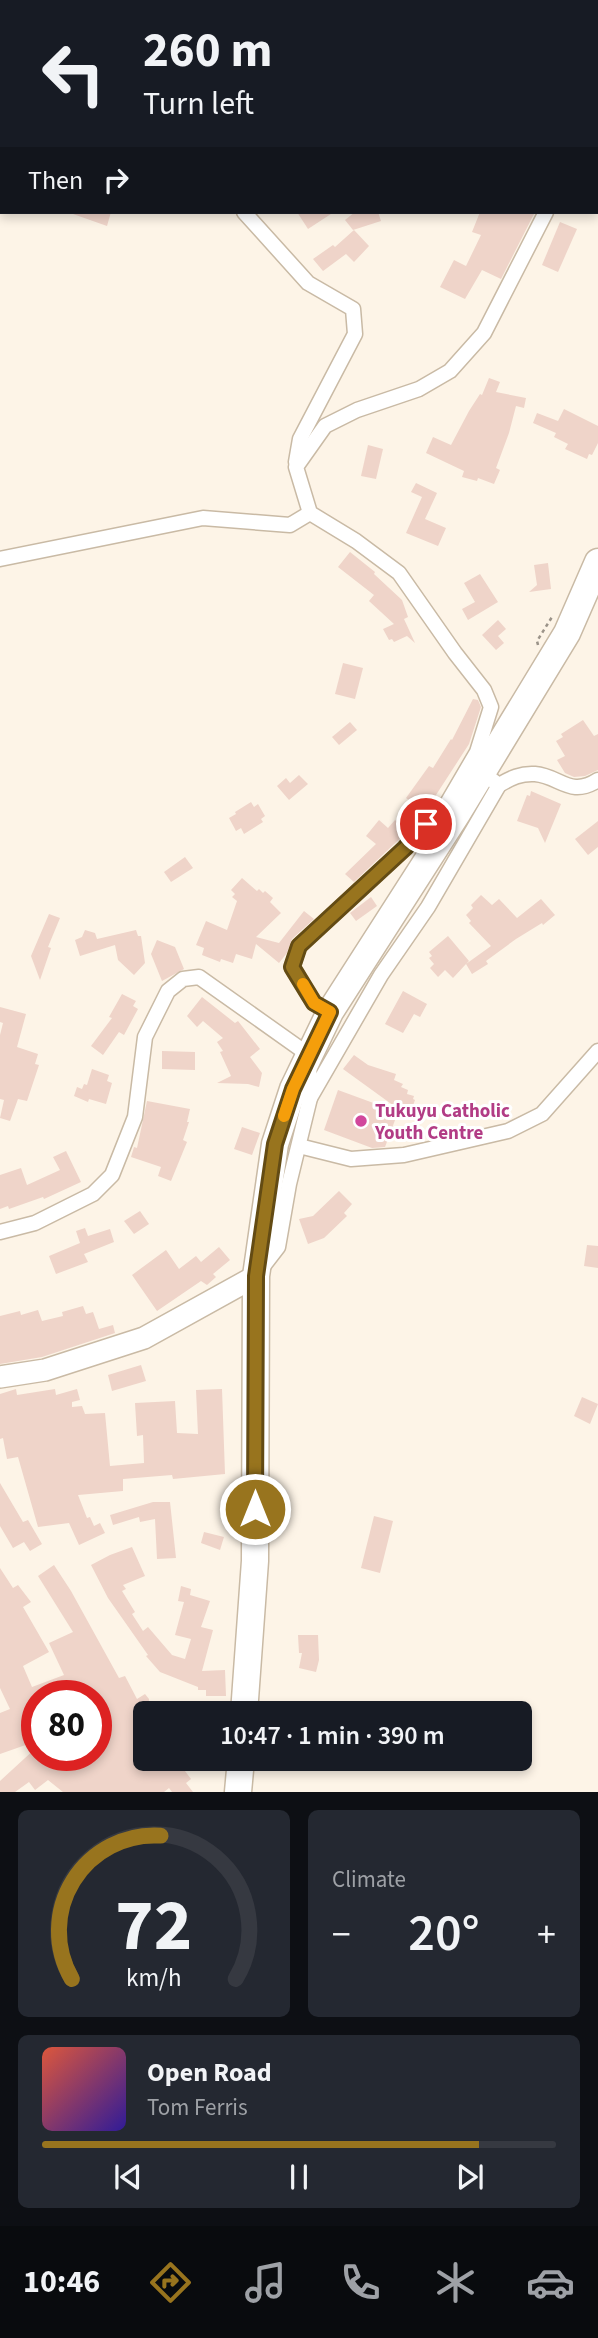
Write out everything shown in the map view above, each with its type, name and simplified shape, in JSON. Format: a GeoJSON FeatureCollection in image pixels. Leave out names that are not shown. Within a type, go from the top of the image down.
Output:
{"type":"FeatureCollection","features":[{"type":"Feature","properties":{"kind":"highway"},"geometry":{"type":"LineString","coordinates":[[245,1701],[255,1561],[256,1276],[275,1144],[293,1089],[330,1012],[377,960],[451,809],[490,779],[567,633],[598,562]]}},
{"type":"Feature","properties":{"kind":"highway"},"geometry":{"type":"LineString","coordinates":[[238,1792],[240,1771]]}},
{"type":"Feature","properties":{"kind":"street"},"geometry":{"type":"LineString","coordinates":[[246,214],[309,283],[353,309],[355,334],[300,439],[296,467],[310,513],[356,541],[399,573],[455,653],[485,690],[491,707],[477,752],[451,809],[299,946],[292,967],[314,1003],[330,1012]]}},
{"type":"Feature","properties":{"kind":"street"},"geometry":{"type":"LineString","coordinates":[[296,467],[325,426],[357,410],[419,389],[450,371],[484,333],[545,214]]}},
{"type":"Feature","properties":{"kind":"street"},"geometry":{"type":"LineString","coordinates":[[0,559],[203,518],[290,525],[310,513]]}},
{"type":"Feature","properties":{"kind":"street"},"geometry":{"type":"LineString","coordinates":[[0,1377],[45,1370],[144,1338],[256,1276],[278,1247],[310,1098],[377,960],[428,907],[490,779],[537,774],[572,788],[598,780]]}},
{"type":"Feature","properties":{"kind":"street"},"geometry":{"type":"LineString","coordinates":[[0,1232],[35,1223],[93,1194],[112,1175],[135,1117],[145,1037],[168,991],[183,979],[199,977],[309,1055],[310,1098]]}},
{"type":"Feature","properties":{"kind":"street"},"geometry":{"type":"LineString","coordinates":[[299,1146],[351,1159],[404,1155],[508,1131],[542,1114],[598,1052]]}},
{"type":"Feature","properties":{"kind":"building"},"geometry":{"type":"Polygon","coordinates":[[[73,214],[110,214],[107,226],[73,214]]]}},
{"type":"Feature","properties":{"kind":"building"},"geometry":{"type":"Polygon","coordinates":[[[298,214],[331,214],[308,229],[298,214]]]}},
{"type":"Feature","properties":{"kind":"building"},"geometry":{"type":"Polygon","coordinates":[[[352,214],[379,214],[381,221],[353,230],[345,220],[352,214]]]}},
{"type":"Feature","properties":{"kind":"building"},"geometry":{"type":"Polygon","coordinates":[[[479,214],[534,214],[501,279],[482,270],[465,299],[440,287],[454,260],[466,266],[481,235],[472,232],[479,214]]]}},
{"type":"Feature","properties":{"kind":"building"},"geometry":{"type":"Polygon","coordinates":[[[560,222],[577,229],[558,272],[542,265],[560,222]]]}},
{"type":"Feature","properties":{"kind":"building"},"geometry":{"type":"Polygon","coordinates":[[[354,230],[369,246],[354,262],[346,254],[323,271],[313,259],[333,245],[335,247],[354,230]]]}},
{"type":"Feature","properties":{"kind":"building"},"geometry":{"type":"Polygon","coordinates":[[[489,378],[500,382],[496,392],[526,398],[524,408],[516,406],[496,468],[500,470],[494,484],[478,478],[477,481],[462,477],[464,471],[426,453],[433,437],[451,445],[469,411],[480,394],[482,395],[489,378]]]}},
{"type":"Feature","properties":{"kind":"building"},"geometry":{"type":"Polygon","coordinates":[[[564,409],[598,426],[598,443],[587,459],[565,449],[568,444],[554,437],[556,433],[533,423],[537,413],[558,421],[564,409]]]}},
{"type":"Feature","properties":{"kind":"building"},"geometry":{"type":"Polygon","coordinates":[[[368,445],[383,449],[376,479],[361,476],[368,445]]]}},
{"type":"Feature","properties":{"kind":"building"},"geometry":{"type":"Polygon","coordinates":[[[416,483],[437,493],[425,519],[446,528],[438,546],[406,533],[422,497],[411,492],[416,483]]]}},
{"type":"Feature","properties":{"kind":"building"},"geometry":{"type":"Polygon","coordinates":[[[350,552],[375,572],[374,574],[402,600],[408,617],[404,619],[415,643],[407,636],[394,642],[389,640],[383,629],[394,624],[369,601],[374,595],[338,567],[350,552]]]}},
{"type":"Feature","properties":{"kind":"building"},"geometry":{"type":"Polygon","coordinates":[[[548,563],[551,589],[529,592],[537,585],[534,565],[548,563]]]}},
{"type":"Feature","properties":{"kind":"building"},"geometry":{"type":"Polygon","coordinates":[[[480,574],[498,602],[468,620],[462,609],[475,602],[464,583],[480,574]]]}},
{"type":"Feature","properties":{"kind":"building"},"geometry":{"type":"Polygon","coordinates":[[[498,620],[506,629],[498,636],[504,643],[496,650],[482,635],[498,620]]]}},
{"type":"Feature","properties":{"kind":"building"},"geometry":{"type":"Polygon","coordinates":[[[343,663],[363,668],[355,699],[335,694],[343,663]]]}},
{"type":"Feature","properties":{"kind":"building"},"geometry":{"type":"Polygon","coordinates":[[[473,699],[478,700],[481,707],[469,744],[425,812],[406,798],[429,766],[433,768],[452,740],[473,699]]]}},
{"type":"Feature","properties":{"kind":"building"},"geometry":{"type":"Polygon","coordinates":[[[583,720],[594,736],[598,734],[598,770],[585,776],[574,777],[565,773],[557,760],[565,756],[556,741],[563,737],[561,734],[583,720]]]}},
{"type":"Feature","properties":{"kind":"building"},"geometry":{"type":"Polygon","coordinates":[[[350,722],[357,730],[339,745],[332,737],[350,722]]]}},
{"type":"Feature","properties":{"kind":"building"},"geometry":{"type":"Polygon","coordinates":[[[299,775],[308,784],[289,800],[277,786],[286,778],[290,783],[299,775]]]}},
{"type":"Feature","properties":{"kind":"building"},"geometry":{"type":"Polygon","coordinates":[[[531,791],[561,804],[545,843],[538,828],[517,821],[531,791]]]}},
{"type":"Feature","properties":{"kind":"building"},"geometry":{"type":"Polygon","coordinates":[[[251,802],[254,807],[258,804],[265,816],[261,819],[263,822],[244,834],[241,828],[236,831],[229,818],[251,802]]]}},
{"type":"Feature","properties":{"kind":"building"},"geometry":{"type":"Polygon","coordinates":[[[379,820],[388,828],[395,820],[408,831],[354,882],[345,874],[376,844],[366,836],[379,820]]]}},
{"type":"Feature","properties":{"kind":"building"},"geometry":{"type":"Polygon","coordinates":[[[598,821],[598,847],[588,855],[575,839],[598,821]]]}},
{"type":"Feature","properties":{"kind":"building"},"geometry":{"type":"Polygon","coordinates":[[[185,857],[193,868],[171,882],[164,872],[185,857]]]}},
{"type":"Feature","properties":{"kind":"building"},"geometry":{"type":"Polygon","coordinates":[[[242,878],[257,891],[265,891],[273,898],[270,902],[281,913],[256,937],[279,943],[304,911],[314,919],[292,939],[287,953],[279,963],[256,944],[252,959],[236,954],[233,963],[221,959],[220,962],[202,955],[204,948],[196,945],[206,921],[227,930],[237,901],[232,897],[235,894],[231,890],[242,878]]]}},
{"type":"Feature","properties":{"kind":"building"},"geometry":{"type":"Polygon","coordinates":[[[481,895],[492,905],[499,899],[517,918],[541,899],[555,915],[543,925],[542,923],[516,939],[486,961],[488,964],[472,974],[466,964],[491,946],[469,923],[471,921],[466,915],[481,895]]]}},
{"type":"Feature","properties":{"kind":"building"},"geometry":{"type":"Polygon","coordinates":[[[371,897],[377,906],[356,921],[350,913],[371,897]]]}},
{"type":"Feature","properties":{"kind":"building"},"geometry":{"type":"Polygon","coordinates":[[[49,914],[60,918],[48,947],[51,948],[40,980],[31,956],[49,914]]]}},
{"type":"Feature","properties":{"kind":"building"},"geometry":{"type":"Polygon","coordinates":[[[85,930],[95,933],[97,939],[136,930],[138,936],[141,936],[145,963],[134,975],[118,960],[115,945],[80,956],[75,940],[82,937],[85,930]]]}},
{"type":"Feature","properties":{"kind":"building"},"geometry":{"type":"Polygon","coordinates":[[[448,936],[469,961],[453,978],[445,970],[438,977],[430,968],[434,964],[429,958],[432,956],[429,952],[448,936]]]}},
{"type":"Feature","properties":{"kind":"building"},"geometry":{"type":"Polygon","coordinates":[[[157,940],[175,947],[184,969],[162,981],[151,954],[157,940]]]}},
{"type":"Feature","properties":{"kind":"building"},"geometry":{"type":"Polygon","coordinates":[[[403,991],[427,1004],[420,1017],[414,1014],[403,1033],[385,1024],[403,991]]]}},
{"type":"Feature","properties":{"kind":"building"},"geometry":{"type":"Polygon","coordinates":[[[122,994],[136,1001],[133,1006],[138,1009],[124,1035],[119,1032],[103,1055],[91,1046],[112,1018],[109,1017],[122,994]]]}},
{"type":"Feature","properties":{"kind":"building"},"geometry":{"type":"Polygon","coordinates":[[[202,997],[235,1023],[238,1021],[260,1049],[250,1057],[262,1073],[259,1087],[217,1083],[231,1076],[220,1052],[223,1051],[217,1042],[223,1038],[203,1021],[197,1027],[187,1016],[202,997]]]}},
{"type":"Feature","properties":{"kind":"building"},"geometry":{"type":"Polygon","coordinates":[[[0,1007],[26,1014],[17,1047],[38,1054],[35,1064],[39,1065],[27,1101],[18,1099],[10,1121],[0,1118],[4,1100],[0,1099],[0,1035],[3,1023],[0,1022],[0,1007]]]}},
{"type":"Feature","properties":{"kind":"building"},"geometry":{"type":"Polygon","coordinates":[[[162,1051],[195,1052],[195,1070],[162,1069],[162,1051]]]}},
{"type":"Feature","properties":{"kind":"building"},"geometry":{"type":"Polygon","coordinates":[[[354,1055],[368,1065],[396,1074],[394,1080],[403,1084],[401,1087],[408,1090],[407,1094],[414,1096],[410,1114],[401,1111],[343,1069],[354,1055]]]}},
{"type":"Feature","properties":{"kind":"building"},"geometry":{"type":"Polygon","coordinates":[[[92,1069],[109,1075],[107,1081],[112,1083],[106,1104],[89,1099],[88,1102],[74,1096],[77,1087],[82,1089],[84,1084],[87,1085],[92,1069]]]}},
{"type":"Feature","properties":{"kind":"building"},"geometry":{"type":"Polygon","coordinates":[[[338,1090],[398,1112],[385,1147],[372,1148],[324,1130],[338,1090]]]}},
{"type":"Feature","properties":{"kind":"building"},"geometry":{"type":"Polygon","coordinates":[[[147,1101],[190,1109],[183,1140],[187,1142],[171,1181],[158,1176],[161,1167],[131,1157],[134,1147],[137,1148],[147,1101]]]}},
{"type":"Feature","properties":{"kind":"building"},"geometry":{"type":"Polygon","coordinates":[[[242,1127],[260,1133],[252,1155],[234,1149],[242,1127]]]}},
{"type":"Feature","properties":{"kind":"building"},"geometry":{"type":"Polygon","coordinates":[[[66,1151],[81,1182],[44,1199],[43,1197],[9,1209],[8,1206],[0,1209],[0,1175],[21,1168],[27,1185],[60,1170],[53,1157],[66,1151]]]}},
{"type":"Feature","properties":{"kind":"building"},"geometry":{"type":"Polygon","coordinates":[[[339,1191],[352,1204],[344,1213],[347,1216],[324,1238],[308,1244],[299,1219],[313,1216],[339,1191]]]}},
{"type":"Feature","properties":{"kind":"building"},"geometry":{"type":"Polygon","coordinates":[[[140,1211],[149,1224],[134,1234],[124,1221],[140,1211]]]}},
{"type":"Feature","properties":{"kind":"building"},"geometry":{"type":"Polygon","coordinates":[[[85,1228],[88,1236],[110,1229],[114,1242],[84,1254],[88,1262],[56,1274],[49,1256],[80,1243],[76,1231],[85,1228]]]}},
{"type":"Feature","properties":{"kind":"building"},"geometry":{"type":"Polygon","coordinates":[[[587,1245],[598,1246],[598,1268],[584,1266],[587,1245]]]}},
{"type":"Feature","properties":{"kind":"building"},"geometry":{"type":"Polygon","coordinates":[[[219,1247],[230,1260],[213,1274],[216,1277],[207,1285],[201,1281],[157,1311],[132,1275],[166,1250],[179,1269],[196,1256],[201,1262],[219,1247]]]}},
{"type":"Feature","properties":{"kind":"building"},"geometry":{"type":"Polygon","coordinates":[[[83,1306],[86,1314],[93,1312],[99,1329],[113,1325],[115,1333],[42,1357],[0,1364],[0,1316],[20,1311],[21,1315],[38,1310],[42,1321],[63,1316],[62,1312],[83,1306]]]}},
{"type":"Feature","properties":{"kind":"building"},"geometry":{"type":"Polygon","coordinates":[[[141,1365],[146,1381],[112,1391],[108,1375],[141,1365]]]}},
{"type":"Feature","properties":{"kind":"building"},"geometry":{"type":"Polygon","coordinates":[[[16,1389],[17,1395],[55,1389],[56,1395],[77,1389],[80,1400],[72,1402],[72,1407],[82,1406],[85,1414],[105,1413],[110,1466],[144,1463],[143,1435],[137,1436],[135,1403],[175,1401],[177,1433],[198,1434],[196,1390],[222,1389],[225,1474],[173,1479],[172,1475],[123,1479],[123,1491],[78,1495],[87,1518],[90,1517],[94,1526],[100,1523],[105,1533],[79,1545],[69,1523],[38,1527],[18,1457],[7,1459],[3,1438],[0,1439],[0,1394],[16,1389]]]}},
{"type":"Feature","properties":{"kind":"building"},"geometry":{"type":"Polygon","coordinates":[[[582,1397],[598,1404],[590,1424],[574,1416],[582,1397]]]}},
{"type":"Feature","properties":{"kind":"building"},"geometry":{"type":"Polygon","coordinates":[[[0,1483],[23,1522],[28,1520],[42,1544],[30,1551],[24,1542],[13,1548],[0,1526],[0,1483]]]}},
{"type":"Feature","properties":{"kind":"building"},"geometry":{"type":"Polygon","coordinates":[[[153,1502],[170,1502],[176,1558],[157,1559],[155,1519],[140,1522],[139,1517],[113,1525],[110,1515],[153,1502]]]}},
{"type":"Feature","properties":{"kind":"building"},"geometry":{"type":"Polygon","coordinates":[[[374,1516],[393,1521],[380,1573],[361,1568],[374,1516]]]}},
{"type":"Feature","properties":{"kind":"building"},"geometry":{"type":"Polygon","coordinates":[[[204,1532],[224,1537],[220,1550],[201,1543],[204,1532]]]}},
{"type":"Feature","properties":{"kind":"building"},"geometry":{"type":"Polygon","coordinates":[[[132,1547],[145,1576],[123,1585],[126,1589],[122,1591],[143,1631],[148,1627],[172,1655],[185,1659],[191,1639],[175,1635],[184,1602],[178,1601],[181,1586],[191,1589],[190,1595],[210,1601],[201,1627],[213,1630],[202,1671],[225,1670],[226,1696],[206,1696],[206,1690],[198,1690],[198,1687],[160,1672],[146,1656],[148,1655],[108,1598],[91,1565],[132,1547]]]}},
{"type":"Feature","properties":{"kind":"building"},"geometry":{"type":"Polygon","coordinates":[[[54,1565],[119,1678],[125,1676],[137,1699],[145,1694],[149,1699],[133,1701],[133,1771],[185,1771],[191,1779],[186,1783],[193,1792],[172,1792],[169,1788],[164,1792],[63,1792],[48,1780],[35,1790],[29,1782],[15,1792],[0,1792],[0,1781],[21,1762],[21,1771],[112,1771],[112,1680],[51,1680],[64,1675],[49,1643],[73,1632],[38,1576],[54,1565]]]}},
{"type":"Feature","properties":{"kind":"building"},"geometry":{"type":"Polygon","coordinates":[[[0,1568],[13,1588],[18,1585],[31,1602],[23,1607],[49,1652],[23,1666],[29,1680],[21,1680],[21,1747],[0,1754],[0,1713],[10,1709],[0,1688],[0,1568]]]}},
{"type":"Feature","properties":{"kind":"building"},"geometry":{"type":"Polygon","coordinates":[[[298,1635],[318,1635],[319,1660],[316,1672],[299,1668],[302,1653],[299,1653],[298,1635]]]}},
{"type":"Feature","properties":{"kind":"slow traffic"},"geometry":{"type":"LineString","coordinates":[[284,1116],[293,1089],[330,1012],[314,1003],[303,984]]}},
{"type":"Feature","properties":{"kind":"place","name":"Tukuyu Catholic Youth Centre"},"geometry":{"type":"Point","coordinates":[361,1121]}},
{"type":"Feature","properties":{"kind":"route"},"geometry":{"type":"LineString","coordinates":[[255,1509],[256,1276],[275,1144],[293,1089],[330,1012],[314,1003],[292,967],[299,946],[405,848],[426,824]]}}]}
